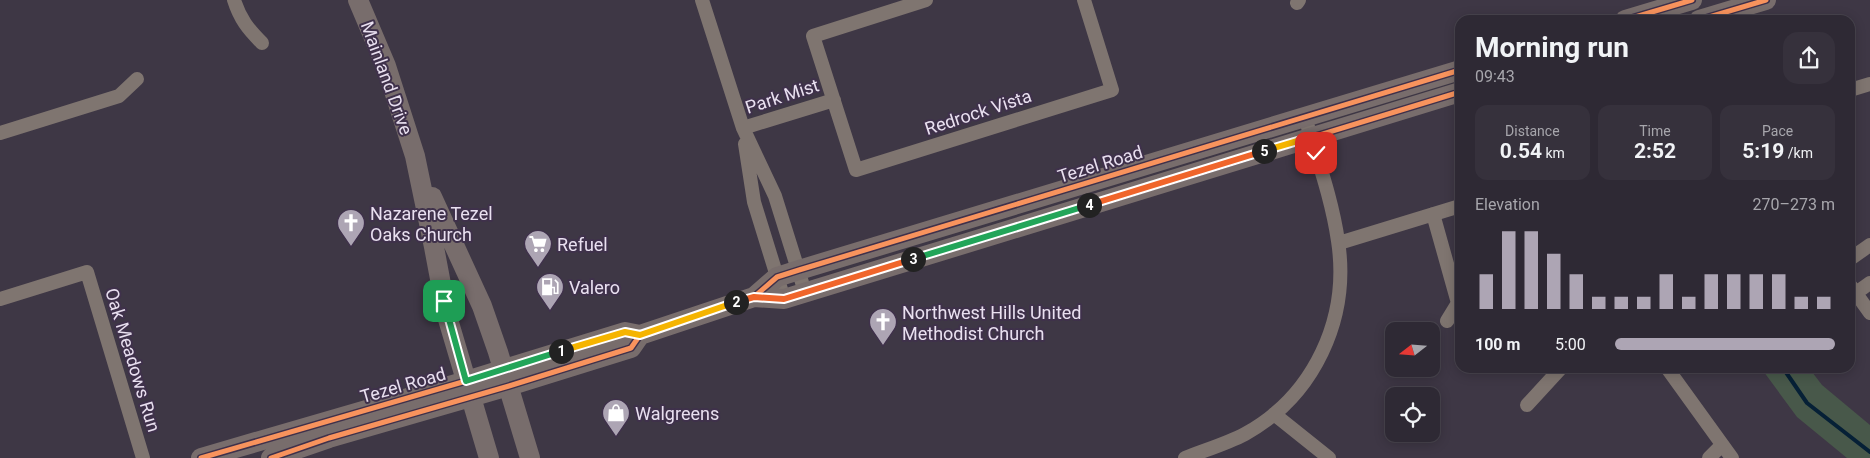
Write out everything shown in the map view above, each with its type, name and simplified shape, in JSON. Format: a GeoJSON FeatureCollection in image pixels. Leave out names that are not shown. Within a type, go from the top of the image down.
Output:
{"type":"FeatureCollection","features":[{"type":"Feature","properties":{"kind":"main road","name":"Mainland Drive"},"geometry":{"type":"LineString","coordinates":[[358,0],[386,66],[415,156],[482,306],[530,458]]}},
{"type":"Feature","properties":{"kind":"main road"},"geometry":{"type":"LineString","coordinates":[[1642,15],[1692,0]]}},
{"type":"Feature","properties":{"kind":"main road"},"geometry":{"type":"LineString","coordinates":[[1718,15],[1766,0]]}},
{"type":"Feature","properties":{"kind":"main road","name":"Tezel Road"},"geometry":{"type":"LineString","coordinates":[[754,297],[777,277],[1455,71]]}},
{"type":"Feature","properties":{"kind":"main road","name":"Tezel Road"},"geometry":{"type":"LineString","coordinates":[[201,458],[278,434],[468,389],[506,378],[625,332],[640,335],[754,297],[784,299],[1455,94]]}},
{"type":"Feature","properties":{"kind":"main road","name":"Mainland Drive"},"geometry":{"type":"LineString","coordinates":[[415,156],[446,316],[489,458]]}},
{"type":"Feature","properties":{"kind":"main road","name":"Tezel Road"},"geometry":{"type":"LineString","coordinates":[[271,458],[468,389]]}},
{"type":"Feature","properties":{"kind":"street"},"geometry":{"type":"LineString","coordinates":[[234,0],[239,16],[248,29],[262,43]]}},
{"type":"Feature","properties":{"kind":"street"},"geometry":{"type":"LineString","coordinates":[[702,0],[743,128],[775,196],[805,292]]}},
{"type":"Feature","properties":{"kind":"street"},"geometry":{"type":"LineString","coordinates":[[834,100],[814,36],[926,0]]}},
{"type":"Feature","properties":{"kind":"street","name":"Redrock Vista"},"geometry":{"type":"LineString","coordinates":[[834,100],[856,170],[1112,90],[1084,0]]}},
{"type":"Feature","properties":{"kind":"street"},"geometry":{"type":"LineString","coordinates":[[0,133],[119,96],[137,79]]}},
{"type":"Feature","properties":{"kind":"street"},"geometry":{"type":"LineString","coordinates":[[1855,88],[1870,84]]}},
{"type":"Feature","properties":{"kind":"street","name":"Park Mist"},"geometry":{"type":"LineString","coordinates":[[743,128],[834,100]]}},
{"type":"Feature","properties":{"kind":"street"},"geometry":{"type":"LineString","coordinates":[[1186,458],[1228,443],[1274,414],[1303,386],[1330,335],[1338,298],[1339,243],[1305,116]]}},
{"type":"Feature","properties":{"kind":"street"},"geometry":{"type":"LineString","coordinates":[[743,128],[754,202],[784,299]]}},
{"type":"Feature","properties":{"kind":"street"},"geometry":{"type":"LineString","coordinates":[[1339,243],[1455,207]]}},
{"type":"Feature","properties":{"kind":"street"},"geometry":{"type":"LineString","coordinates":[[1433,214],[1455,292]]}},
{"type":"Feature","properties":{"kind":"street"},"geometry":{"type":"LineString","coordinates":[[1855,256],[1870,245]]}},
{"type":"Feature","properties":{"kind":"street","name":"Oak Meadows Run"},"geometry":{"type":"LineString","coordinates":[[0,299],[87,272],[143,458]]}},
{"type":"Feature","properties":{"kind":"street"},"geometry":{"type":"LineString","coordinates":[[1855,288],[1870,283]]}},
{"type":"Feature","properties":{"kind":"street"},"geometry":{"type":"LineString","coordinates":[[1855,292],[1870,313]]}},
{"type":"Feature","properties":{"kind":"street"},"geometry":{"type":"LineString","coordinates":[[1447,321],[1455,308]]}},
{"type":"Feature","properties":{"kind":"street"},"geometry":{"type":"LineString","coordinates":[[1527,405],[1556,373]]}},
{"type":"Feature","properties":{"kind":"street"},"geometry":{"type":"LineString","coordinates":[[1670,373],[1732,458]]}},
{"type":"Feature","properties":{"kind":"street"},"geometry":{"type":"LineString","coordinates":[[1274,414],[1329,458]]}},
{"type":"Feature","properties":{"kind":"street"},"geometry":{"type":"LineString","coordinates":[[1709,458],[1722,445]]}},
{"type":"Feature","properties":{"kind":"green space"},"geometry":{"type":"Polygon","coordinates":[[[1765,373],[1813,373],[1822,385],[1870,425],[1870,458],[1847,458],[1797,417],[1765,373]]]}},
{"type":"Feature","properties":{"kind":"waterway"},"geometry":{"type":"LineString","coordinates":[[1786,373],[1807,403],[1870,452]]}},
{"type":"Feature","properties":{"kind":"cycle path"},"geometry":{"type":"LineString","coordinates":[[1642,15],[1692,0]]}},
{"type":"Feature","properties":{"kind":"cycle path"},"geometry":{"type":"LineString","coordinates":[[1716,15],[1766,0]]}},
{"type":"Feature","properties":{"kind":"cycle path"},"geometry":{"type":"LineString","coordinates":[[754,297],[777,277],[1455,72]]}},
{"type":"Feature","properties":{"kind":"cycle path"},"geometry":{"type":"LineString","coordinates":[[201,458],[466,381],[625,332],[640,335],[754,297],[784,299],[1455,94]]}},
{"type":"Feature","properties":{"kind":"cycle path"},"geometry":{"type":"LineString","coordinates":[[271,458],[329,438],[509,386],[631,348],[640,335]]}},
{"type":"Feature","properties":{"kind":"place","name":"Nazarene Tezel Oaks Church"},"geometry":{"type":"Point","coordinates":[351,247]}},
{"type":"Feature","properties":{"kind":"place","name":"Refuel"},"geometry":{"type":"Point","coordinates":[538,268]}},
{"type":"Feature","properties":{"kind":"place","name":"Valero"},"geometry":{"type":"Point","coordinates":[550,311]}},
{"type":"Feature","properties":{"kind":"place","name":"Northwest Hills United Methodist Church"},"geometry":{"type":"Point","coordinates":[883,346]}},
{"type":"Feature","properties":{"kind":"place","name":"Walgreens"},"geometry":{"type":"Point","coordinates":[616,437]}},
{"type":"Feature","properties":{"kind":"route"},"geometry":{"type":"LineString","coordinates":[[444,301],[446,316],[466,381],[625,332],[640,335],[691,319],[741,300],[754,297],[784,299],[1311,137],[1316,153]]}}]}
